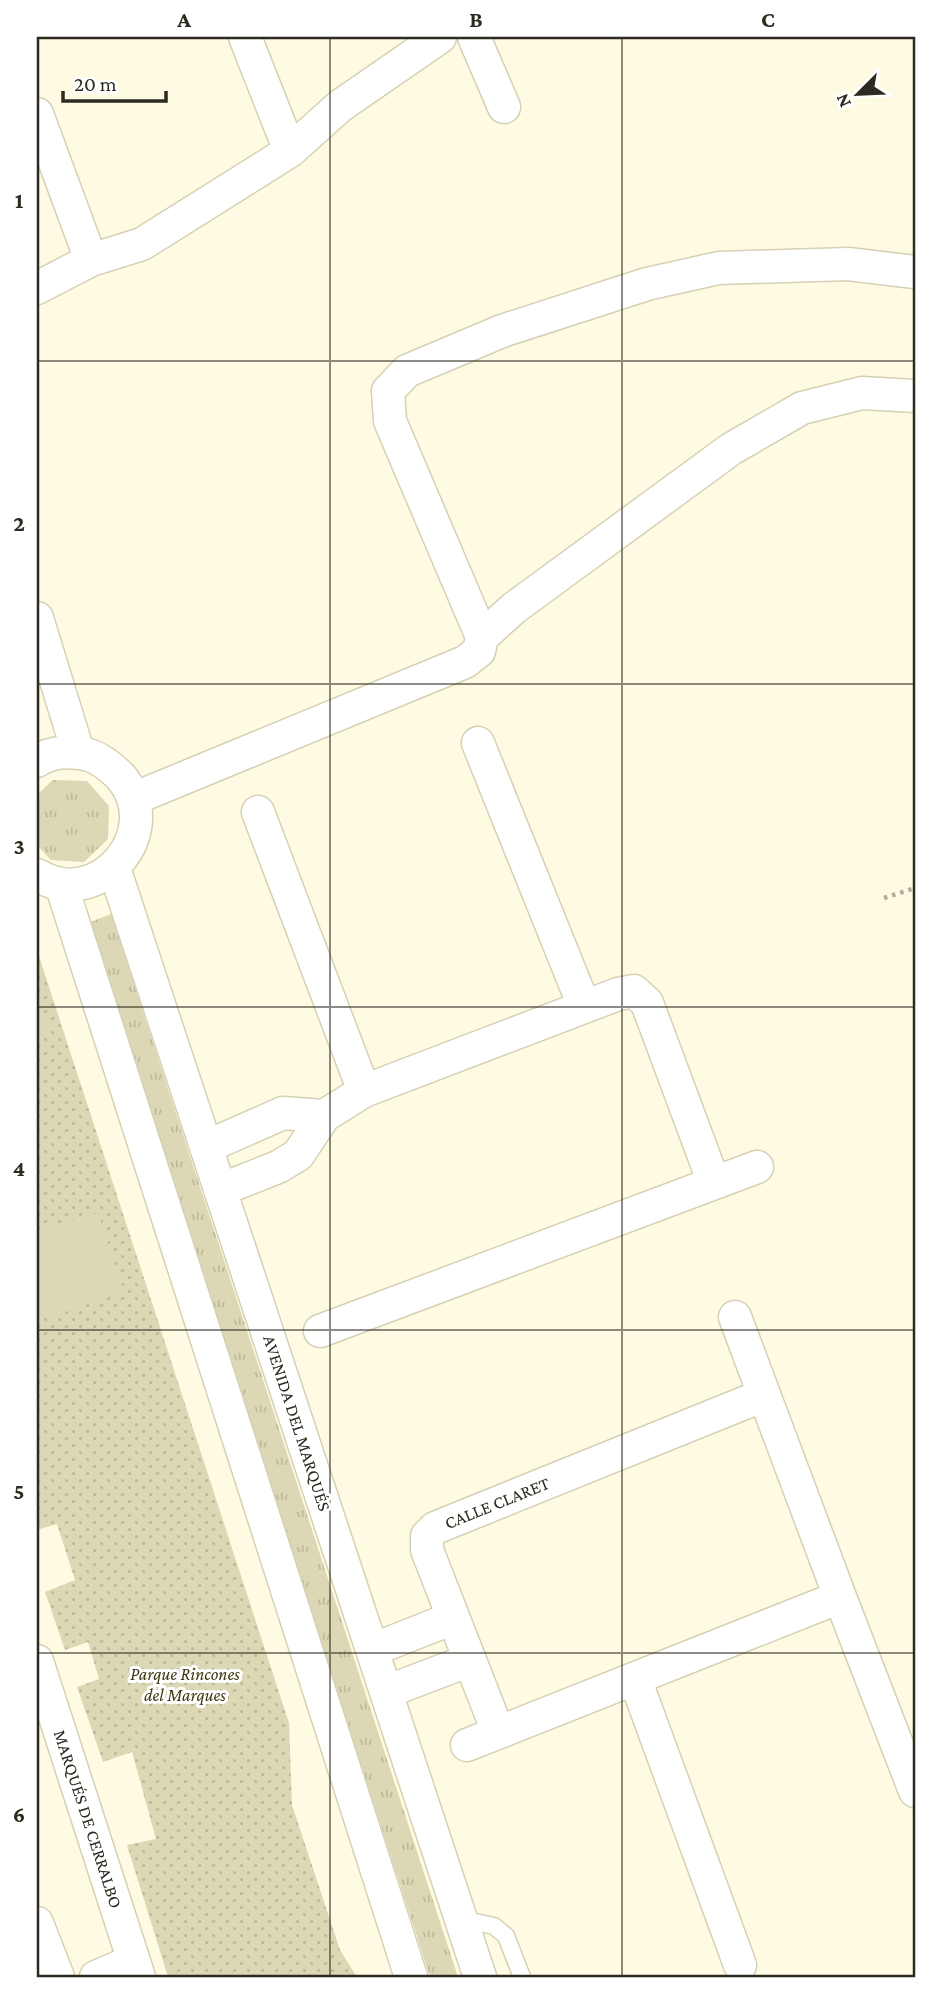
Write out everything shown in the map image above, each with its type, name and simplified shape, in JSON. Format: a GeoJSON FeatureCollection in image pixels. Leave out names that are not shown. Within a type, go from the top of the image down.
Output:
{"type":"FeatureCollection","features":[{"type":"Feature","properties":{"kind":"street"},"geometry":{"type":"LineString","coordinates":[[245,37],[290,151]]}},
{"type":"Feature","properties":{"kind":"street"},"geometry":{"type":"LineString","coordinates":[[37,288],[90,260],[142,244],[290,151],[340,106],[440,37]]}},
{"type":"Feature","properties":{"kind":"street"},"geometry":{"type":"LineString","coordinates":[[474,37],[504,107]]}},
{"type":"Feature","properties":{"kind":"street"},"geometry":{"type":"LineString","coordinates":[[37,114],[90,260]]}},
{"type":"Feature","properties":{"kind":"street"},"geometry":{"type":"LineString","coordinates":[[133,799],[465,662],[479,651],[482,637],[390,421],[388,391],[407,371],[502,331],[647,284],[719,268],[848,264],[915,272]]}},
{"type":"Feature","properties":{"kind":"street"},"geometry":{"type":"LineString","coordinates":[[482,637],[514,608],[731,449],[802,408],[862,393],[915,396]]}},
{"type":"Feature","properties":{"kind":"street"},"geometry":{"type":"LineString","coordinates":[[37,618],[78,752]]}},
{"type":"Feature","properties":{"kind":"street"},"geometry":{"type":"LineString","coordinates":[[478,743],[583,1006]]}},
{"type":"Feature","properties":{"kind":"street"},"geometry":{"type":"LineString","coordinates":[[37,761],[59,753],[78,752],[96,757],[112,768],[125,782],[133,799],[136,818],[133,836],[126,854],[114,868],[80,884],[49,880],[411,1977]]}},
{"type":"Feature","properties":{"kind":"street"},"geometry":{"type":"LineString","coordinates":[[258,812],[364,1091]]}},
{"type":"Feature","properties":{"kind":"street","name":"AVENIDA DEL MARQUÉS"},"geometry":{"type":"LineString","coordinates":[[114,868],[480,1977]]}},
{"type":"Feature","properties":{"kind":"street"},"geometry":{"type":"LineString","coordinates":[[220,1190],[278,1167],[298,1155],[324,1116],[364,1091],[583,1006],[635,991],[648,1003],[714,1183]]}},
{"type":"Feature","properties":{"kind":"street"},"geometry":{"type":"LineString","coordinates":[[206,1147],[284,1113],[324,1116]]}},
{"type":"Feature","properties":{"kind":"street"},"geometry":{"type":"LineString","coordinates":[[320,1331],[757,1167]]}},
{"type":"Feature","properties":{"kind":"street"},"geometry":{"type":"LineString","coordinates":[[735,1317],[839,1597],[915,1791]]}},
{"type":"Feature","properties":{"kind":"street","name":"CALLE CLARET"},"geometry":{"type":"LineString","coordinates":[[498,1732],[427,1550],[427,1536],[435,1528],[764,1395]]}},
{"type":"Feature","properties":{"kind":"street"},"geometry":{"type":"LineString","coordinates":[[467,1745],[839,1597]]}},
{"type":"Feature","properties":{"kind":"street"},"geometry":{"type":"LineString","coordinates":[[372,1650],[453,1618]]}},
{"type":"Feature","properties":{"kind":"street"},"geometry":{"type":"LineString","coordinates":[[386,1692],[470,1660]]}},
{"type":"Feature","properties":{"kind":"street","name":"MARQUÉS DE CERRALBO"},"geometry":{"type":"LineString","coordinates":[[37,1661],[136,1969]]}},
{"type":"Feature","properties":{"kind":"street"},"geometry":{"type":"LineString","coordinates":[[635,1679],[740,1965]]}},
{"type":"Feature","properties":{"kind":"street"},"geometry":{"type":"LineString","coordinates":[[37,1923],[58,1977]]}},
{"type":"Feature","properties":{"kind":"street"},"geometry":{"type":"LineString","coordinates":[[96,1977],[136,1969]]}},
{"type":"Feature","properties":{"kind":"lane"},"geometry":{"type":"LineString","coordinates":[[461,1919],[494,1926],[506,1937],[522,1977]]}},
{"type":"Feature","properties":{"kind":"path"},"geometry":{"type":"LineString","coordinates":[[884,898],[915,888]]}},
{"type":"Feature","properties":{"kind":"green space"},"geometry":{"type":"Polygon","coordinates":[[[53,780],[87,781],[109,806],[108,839],[84,862],[51,860],[37,845],[37,795],[53,780]]]}},
{"type":"Feature","properties":{"kind":"green space"},"geometry":{"type":"Polygon","coordinates":[[[111,914],[458,1977],[430,1977],[88,923],[111,914]]]}},
{"type":"Feature","properties":{"kind":"green space","name":"Parque Rincones del Marques"},"geometry":{"type":"Polygon","coordinates":[[[37,950],[289,1723],[292,1805],[340,1950],[357,1977],[168,1977],[127,1845],[156,1839],[132,1752],[103,1762],[77,1687],[99,1679],[88,1642],[65,1650],[45,1592],[75,1580],[57,1524],[37,1530],[37,950]]]}},
{"type":"Feature","properties":{"kind":"green space"},"geometry":{"type":"Polygon","coordinates":[[[37,993],[52,1036],[37,1041],[37,993]]]}},
{"type":"Feature","properties":{"kind":"green space"},"geometry":{"type":"Polygon","coordinates":[[[98,1213],[124,1292],[37,1321],[37,1232],[98,1213]]]}}]}
